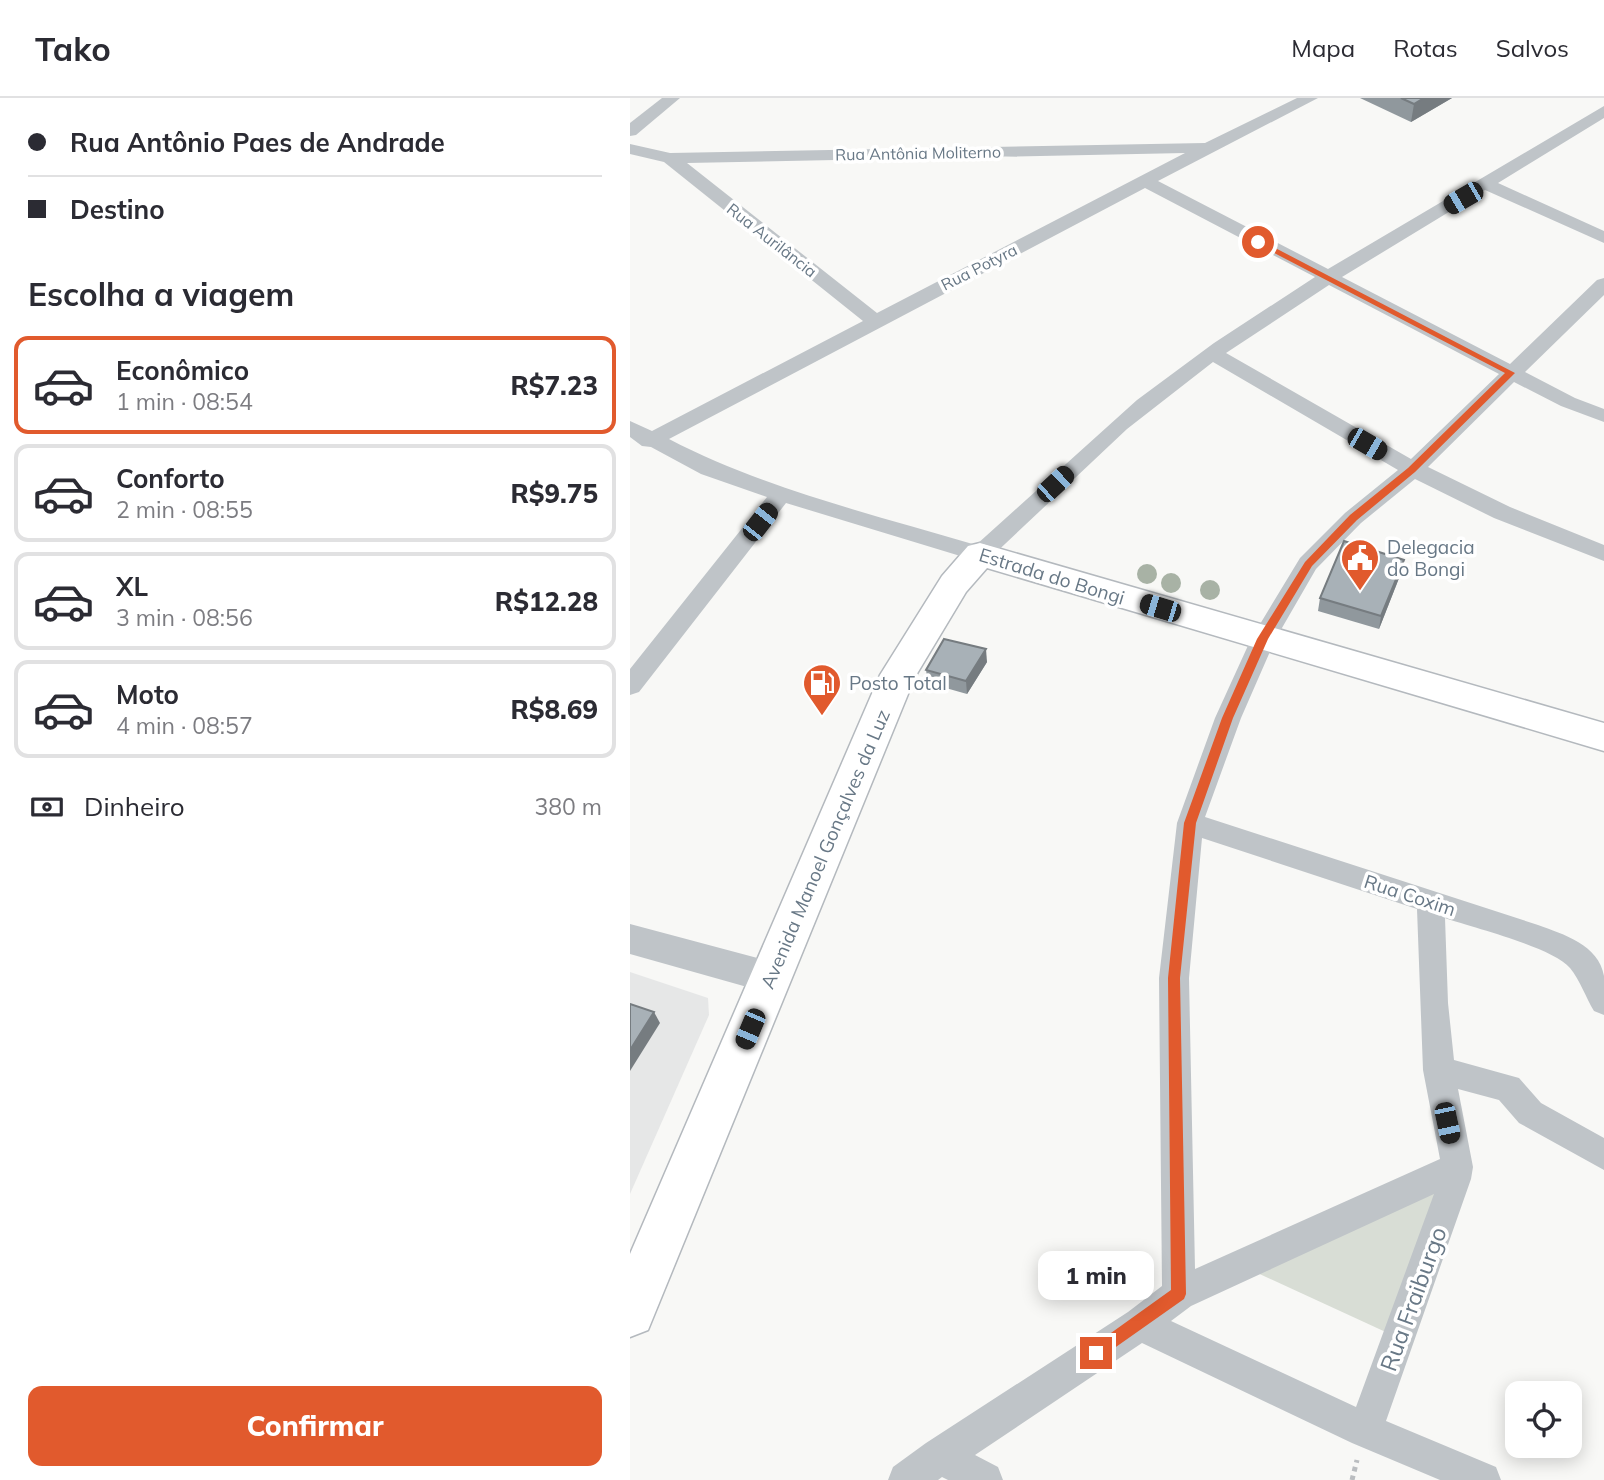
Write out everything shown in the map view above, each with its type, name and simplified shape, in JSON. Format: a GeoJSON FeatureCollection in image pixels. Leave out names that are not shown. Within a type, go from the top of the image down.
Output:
{"type":"FeatureCollection","features":[{"type":"Feature","properties":{"kind":"main road","name":"Estrada do Bongi"},"geometry":{"type":"LineString","coordinates":[[980,554],[1604,737]]}},
{"type":"Feature","properties":{"kind":"main road","name":"Avenida Manoel Gonçalves da Luz"},"geometry":{"type":"LineString","coordinates":[[630,1312],[898,675],[954,584],[980,554]]}},
{"type":"Feature","properties":{"kind":"street"},"geometry":{"type":"LineString","coordinates":[[630,131],[671,98]]}},
{"type":"Feature","properties":{"kind":"street","name":"Rua Potyra"},"geometry":{"type":"LineString","coordinates":[[649,441],[1208,148],[1310,98]]}},
{"type":"Feature","properties":{"kind":"street"},"geometry":{"type":"LineString","coordinates":[[980,554],[1111,431],[1213,354],[1325,277],[1486,184],[1604,111]]}},
{"type":"Feature","properties":{"kind":"street"},"geometry":{"type":"LineString","coordinates":[[1581,126],[1604,135]]}},
{"type":"Feature","properties":{"kind":"street","name":"Rua Antônia Moliterno"},"geometry":{"type":"LineString","coordinates":[[630,149],[670,158],[1208,148]]}},
{"type":"Feature","properties":{"kind":"street","name":"Rua Aurilância"},"geometry":{"type":"LineString","coordinates":[[670,158],[875,321]]}},
{"type":"Feature","properties":{"kind":"street"},"geometry":{"type":"LineString","coordinates":[[1146,182],[1510,373],[1568,402],[1604,416]]}},
{"type":"Feature","properties":{"kind":"street"},"geometry":{"type":"LineString","coordinates":[[1486,184],[1604,238]]}},
{"type":"Feature","properties":{"kind":"street"},"geometry":{"type":"LineString","coordinates":[[1179,1294],[1174,978],[1190,823],[1228,718],[1263,639],[1308,564],[1353,518],[1412,470],[1604,284]]}},
{"type":"Feature","properties":{"kind":"street"},"geometry":{"type":"LineString","coordinates":[[1213,354],[1412,470],[1528,526],[1604,553]]}},
{"type":"Feature","properties":{"kind":"street","name":"Estrada do Bongi"},"geometry":{"type":"LineString","coordinates":[[630,428],[649,441],[709,469],[781,494],[980,554]]}},
{"type":"Feature","properties":{"kind":"street"},"geometry":{"type":"LineString","coordinates":[[630,686],[781,494]]}},
{"type":"Feature","properties":{"kind":"street","name":"Rua Coxim"},"geometry":{"type":"LineString","coordinates":[[1190,823],[1538,937],[1570,951],[1581,960],[1604,1002]]}},
{"type":"Feature","properties":{"kind":"street"},"geometry":{"type":"LineString","coordinates":[[906,1480],[1140,1324],[1179,1294],[1457,1167],[1438,1070],[1430,957],[1432,903]]}},
{"type":"Feature","properties":{"kind":"street"},"geometry":{"type":"LineString","coordinates":[[630,939],[772,978]]}},
{"type":"Feature","properties":{"kind":"street"},"geometry":{"type":"LineString","coordinates":[[1438,1070],[1508,1088],[1530,1112],[1604,1155]]}},
{"type":"Feature","properties":{"kind":"street","name":"Rua Fraiburgo"},"geometry":{"type":"LineString","coordinates":[[1365,1430],[1448,1205],[1457,1167]]}},
{"type":"Feature","properties":{"kind":"street"},"geometry":{"type":"LineString","coordinates":[[1140,1324],[1365,1430],[1483,1480]]}},
{"type":"Feature","properties":{"kind":"street"},"geometry":{"type":"LineString","coordinates":[[940,1456],[985,1480]]}},
{"type":"Feature","properties":{"kind":"shaded area"},"geometry":{"type":"Polygon","coordinates":[[[630,972],[708,998],[709,1015],[630,1194],[630,972]]]}},
{"type":"Feature","properties":{"kind":"shaded area"},"geometry":{"type":"Polygon","coordinates":[[[1439,1191],[1390,1334],[1253,1271],[1439,1191]]]}},
{"type":"Feature","properties":{"kind":"building"},"geometry":{"type":"Polygon","coordinates":[[[1401,98],[1424,98],[1414,104],[1401,98]]]}},
{"type":"Feature","properties":{"kind":"building","name":"Delegacia do Bongi"},"geometry":{"type":"Polygon","coordinates":[[[1344,541],[1404,560],[1381,616],[1320,598],[1344,541]]]}},
{"type":"Feature","properties":{"kind":"building"},"geometry":{"type":"Polygon","coordinates":[[[944,639],[986,649],[966,681],[926,670],[944,639]]]}},
{"type":"Feature","properties":{"kind":"building"},"geometry":{"type":"Polygon","coordinates":[[[630,1004],[654,1012],[630,1050],[630,1004]]]}},
{"type":"Feature","properties":{"kind":"place","name":"Delegacia do Bongi"},"geometry":{"type":"Point","coordinates":[1360,592]}},
{"type":"Feature","properties":{"kind":"place","name":"Posto Total"},"geometry":{"type":"Point","coordinates":[822,717]}},
{"type":"Feature","properties":{"kind":"route"},"geometry":{"type":"LineString","coordinates":[[1096,1353],[1179,1294],[1175,1184],[1174,978],[1181,885],[1190,823],[1228,718],[1263,639],[1308,564],[1353,518],[1412,470],[1510,373],[1258,242]]}}]}
